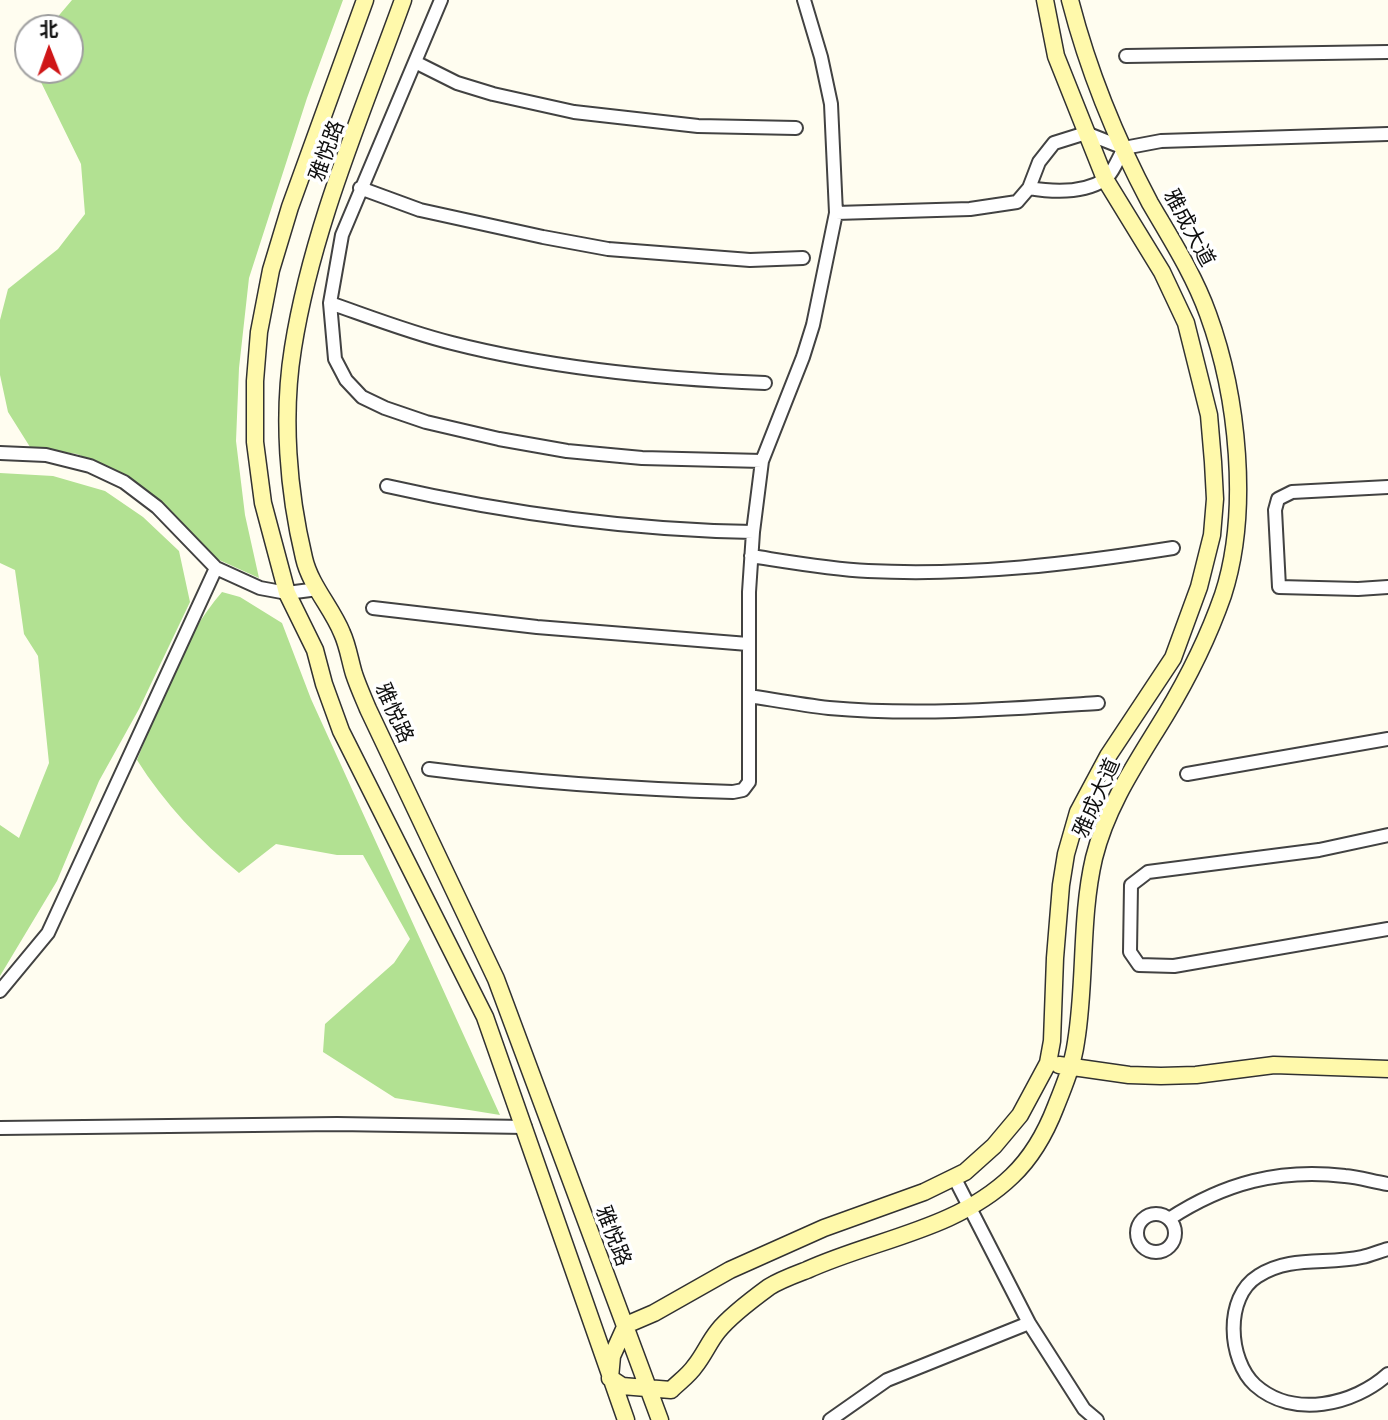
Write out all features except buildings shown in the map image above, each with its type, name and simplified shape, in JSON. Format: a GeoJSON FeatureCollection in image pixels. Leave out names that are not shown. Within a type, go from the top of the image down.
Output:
{"type":"FeatureCollection","features":[{"type":"Feature","properties":{"kind":"street","name":"雅悦路"},"geometry":{"type":"LineString","coordinates":[[365,0],[290,207],[271,271],[259,332],[255,381],[255,442],[263,503],[287,593],[315,650],[341,731],[485,1017],[625,1420]]}},
{"type":"Feature","properties":{"kind":"street","name":"雅悦路"},"geometry":{"type":"LineString","coordinates":[[403,0],[323,225],[304,288],[293,350],[289,394],[292,493],[304,562],[342,633],[354,675],[368,709],[496,979],[590,1236],[651,1389],[660,1420]]}},
{"type":"Feature","properties":{"kind":"street"},"geometry":{"type":"LineString","coordinates":[[441,0],[342,235],[330,303],[335,359],[346,380],[362,397],[385,408],[426,422],[487,436],[567,451],[654,458],[762,461]]}},
{"type":"Feature","properties":{"kind":"street"},"geometry":{"type":"LineString","coordinates":[[429,769],[503,779],[629,788],[733,792],[743,790],[749,782],[748,644],[751,556],[762,461],[813,326],[836,213],[831,104],[821,57],[804,0]]}},
{"type":"Feature","properties":{"kind":"street"},"geometry":{"type":"LineString","coordinates":[[610,1378],[612,1356],[626,1325],[654,1313],[730,1270],[824,1228],[924,1192],[965,1172],[994,1146],[1012,1125],[1040,1082],[1048,1063],[1052,1041],[1061,886],[1078,812],[1108,756],[1173,658],[1199,587],[1212,535],[1215,499],[1209,415],[1186,323],[1162,272],[1105,180],[1056,56],[1045,0]]}},
{"type":"Feature","properties":{"kind":"street","name":"雅成大道"},"geometry":{"type":"LineString","coordinates":[[610,1378],[622,1387],[671,1390],[694,1368],[720,1328],[771,1286],[829,1260],[937,1223],[985,1198],[1013,1176],[1031,1154],[1048,1126],[1070,1068],[1076,1044],[1089,892],[1105,820],[1133,765],[1163,719],[1198,655],[1224,593],[1238,501],[1233,416],[1226,371],[1208,313],[1184,260],[1149,200],[1124,148],[1083,51],[1070,0]]}},
{"type":"Feature","properties":{"kind":"street"},"geometry":{"type":"LineString","coordinates":[[1126,55],[1388,52]]}},
{"type":"Feature","properties":{"kind":"street"},"geometry":{"type":"LineString","coordinates":[[415,62],[457,83],[574,112],[698,126],[796,128]]}},
{"type":"Feature","properties":{"kind":"street"},"geometry":{"type":"LineString","coordinates":[[836,213],[970,209],[1017,202],[1028,188],[1039,162],[1054,143],[1086,133],[1124,148],[1161,141],[1388,134]]}},
{"type":"Feature","properties":{"kind":"street"},"geometry":{"type":"LineString","coordinates":[[1028,188],[1052,192],[1080,189],[1105,180],[1124,148]]}},
{"type":"Feature","properties":{"kind":"street"},"geometry":{"type":"LineString","coordinates":[[360,188],[420,210],[608,248],[750,260],[803,258]]}},
{"type":"Feature","properties":{"kind":"street"},"geometry":{"type":"LineString","coordinates":[[330,303],[451,343],[510,355],[670,379],[765,383]]}},
{"type":"Feature","properties":{"kind":"street"},"geometry":{"type":"LineString","coordinates":[[0,453],[46,455],[90,466],[124,482],[157,508],[216,568],[260,588],[287,593],[318,589]]}},
{"type":"Feature","properties":{"kind":"street"},"geometry":{"type":"LineString","coordinates":[[387,486],[518,511],[610,524],[692,531],[753,531]]}},
{"type":"Feature","properties":{"kind":"street"},"geometry":{"type":"LineString","coordinates":[[1388,488],[1292,492],[1278,499],[1275,510],[1279,587],[1388,587]]}},
{"type":"Feature","properties":{"kind":"street"},"geometry":{"type":"LineString","coordinates":[[751,556],[867,571],[929,572],[1010,569],[1090,561],[1173,548]]}},
{"type":"Feature","properties":{"kind":"street"},"geometry":{"type":"LineString","coordinates":[[0,991],[48,933],[216,568]]}},
{"type":"Feature","properties":{"kind":"street"},"geometry":{"type":"LineString","coordinates":[[373,608],[576,631],[748,644]]}},
{"type":"Feature","properties":{"kind":"street"},"geometry":{"type":"LineString","coordinates":[[749,696],[828,708],[888,711],[974,711],[1098,703]]}},
{"type":"Feature","properties":{"kind":"street"},"geometry":{"type":"LineString","coordinates":[[1187,774],[1388,739]]}},
{"type":"Feature","properties":{"kind":"street"},"geometry":{"type":"LineString","coordinates":[[1388,835],[1319,850],[1148,872],[1131,885],[1130,952],[1139,965],[1174,966],[1388,929]]}},
{"type":"Feature","properties":{"kind":"street"},"geometry":{"type":"LineString","coordinates":[[1048,1063],[1129,1075],[1161,1076],[1196,1075],[1274,1065],[1388,1069]]}},
{"type":"Feature","properties":{"kind":"street"},"geometry":{"type":"LineString","coordinates":[[0,1128],[337,1124],[525,1127]]}},
{"type":"Feature","properties":{"kind":"street"},"geometry":{"type":"LineString","coordinates":[[1169,1219],[1187,1207],[1245,1182],[1286,1173],[1348,1176],[1388,1184]]}},
{"type":"Feature","properties":{"kind":"street"},"geometry":{"type":"LineString","coordinates":[[954,1177],[1029,1323],[1084,1409],[1097,1420]]}},
{"type":"Feature","properties":{"kind":"street"},"geometry":{"type":"LineString","coordinates":[[1388,1249],[1362,1257],[1290,1262],[1257,1276],[1238,1296],[1233,1320],[1239,1364],[1256,1386],[1288,1404],[1325,1405],[1357,1395],[1388,1374]]}},
{"type":"Feature","properties":{"kind":"street"},"geometry":{"type":"LineString","coordinates":[[830,1420],[887,1380],[1029,1323]]}},
{"type":"Feature","properties":{"kind":"green space"},"geometry":{"type":"Polygon","coordinates":[[[72,0],[343,0],[307,98],[249,278],[239,368],[236,441],[245,515],[259,578],[217,559],[173,514],[128,476],[77,454],[30,447],[8,412],[0,375],[0,320],[8,289],[58,249],[85,214],[81,164],[42,84],[84,84],[84,14],[60,14],[72,0]]]}},
{"type":"Feature","properties":{"kind":"green space"},"geometry":{"type":"Polygon","coordinates":[[[0,473],[53,476],[105,491],[143,517],[179,551],[190,602],[139,709],[99,781],[57,881],[0,976],[0,825],[19,838],[49,763],[38,656],[24,634],[15,570],[0,563],[0,473]]]}},
{"type":"Feature","properties":{"kind":"green space"},"geometry":{"type":"Polygon","coordinates":[[[222,592],[240,597],[282,623],[311,699],[500,1115],[395,1098],[323,1052],[325,1024],[394,963],[410,939],[363,855],[337,855],[276,844],[239,873],[184,821],[137,760],[183,651],[222,592]]]}}]}
